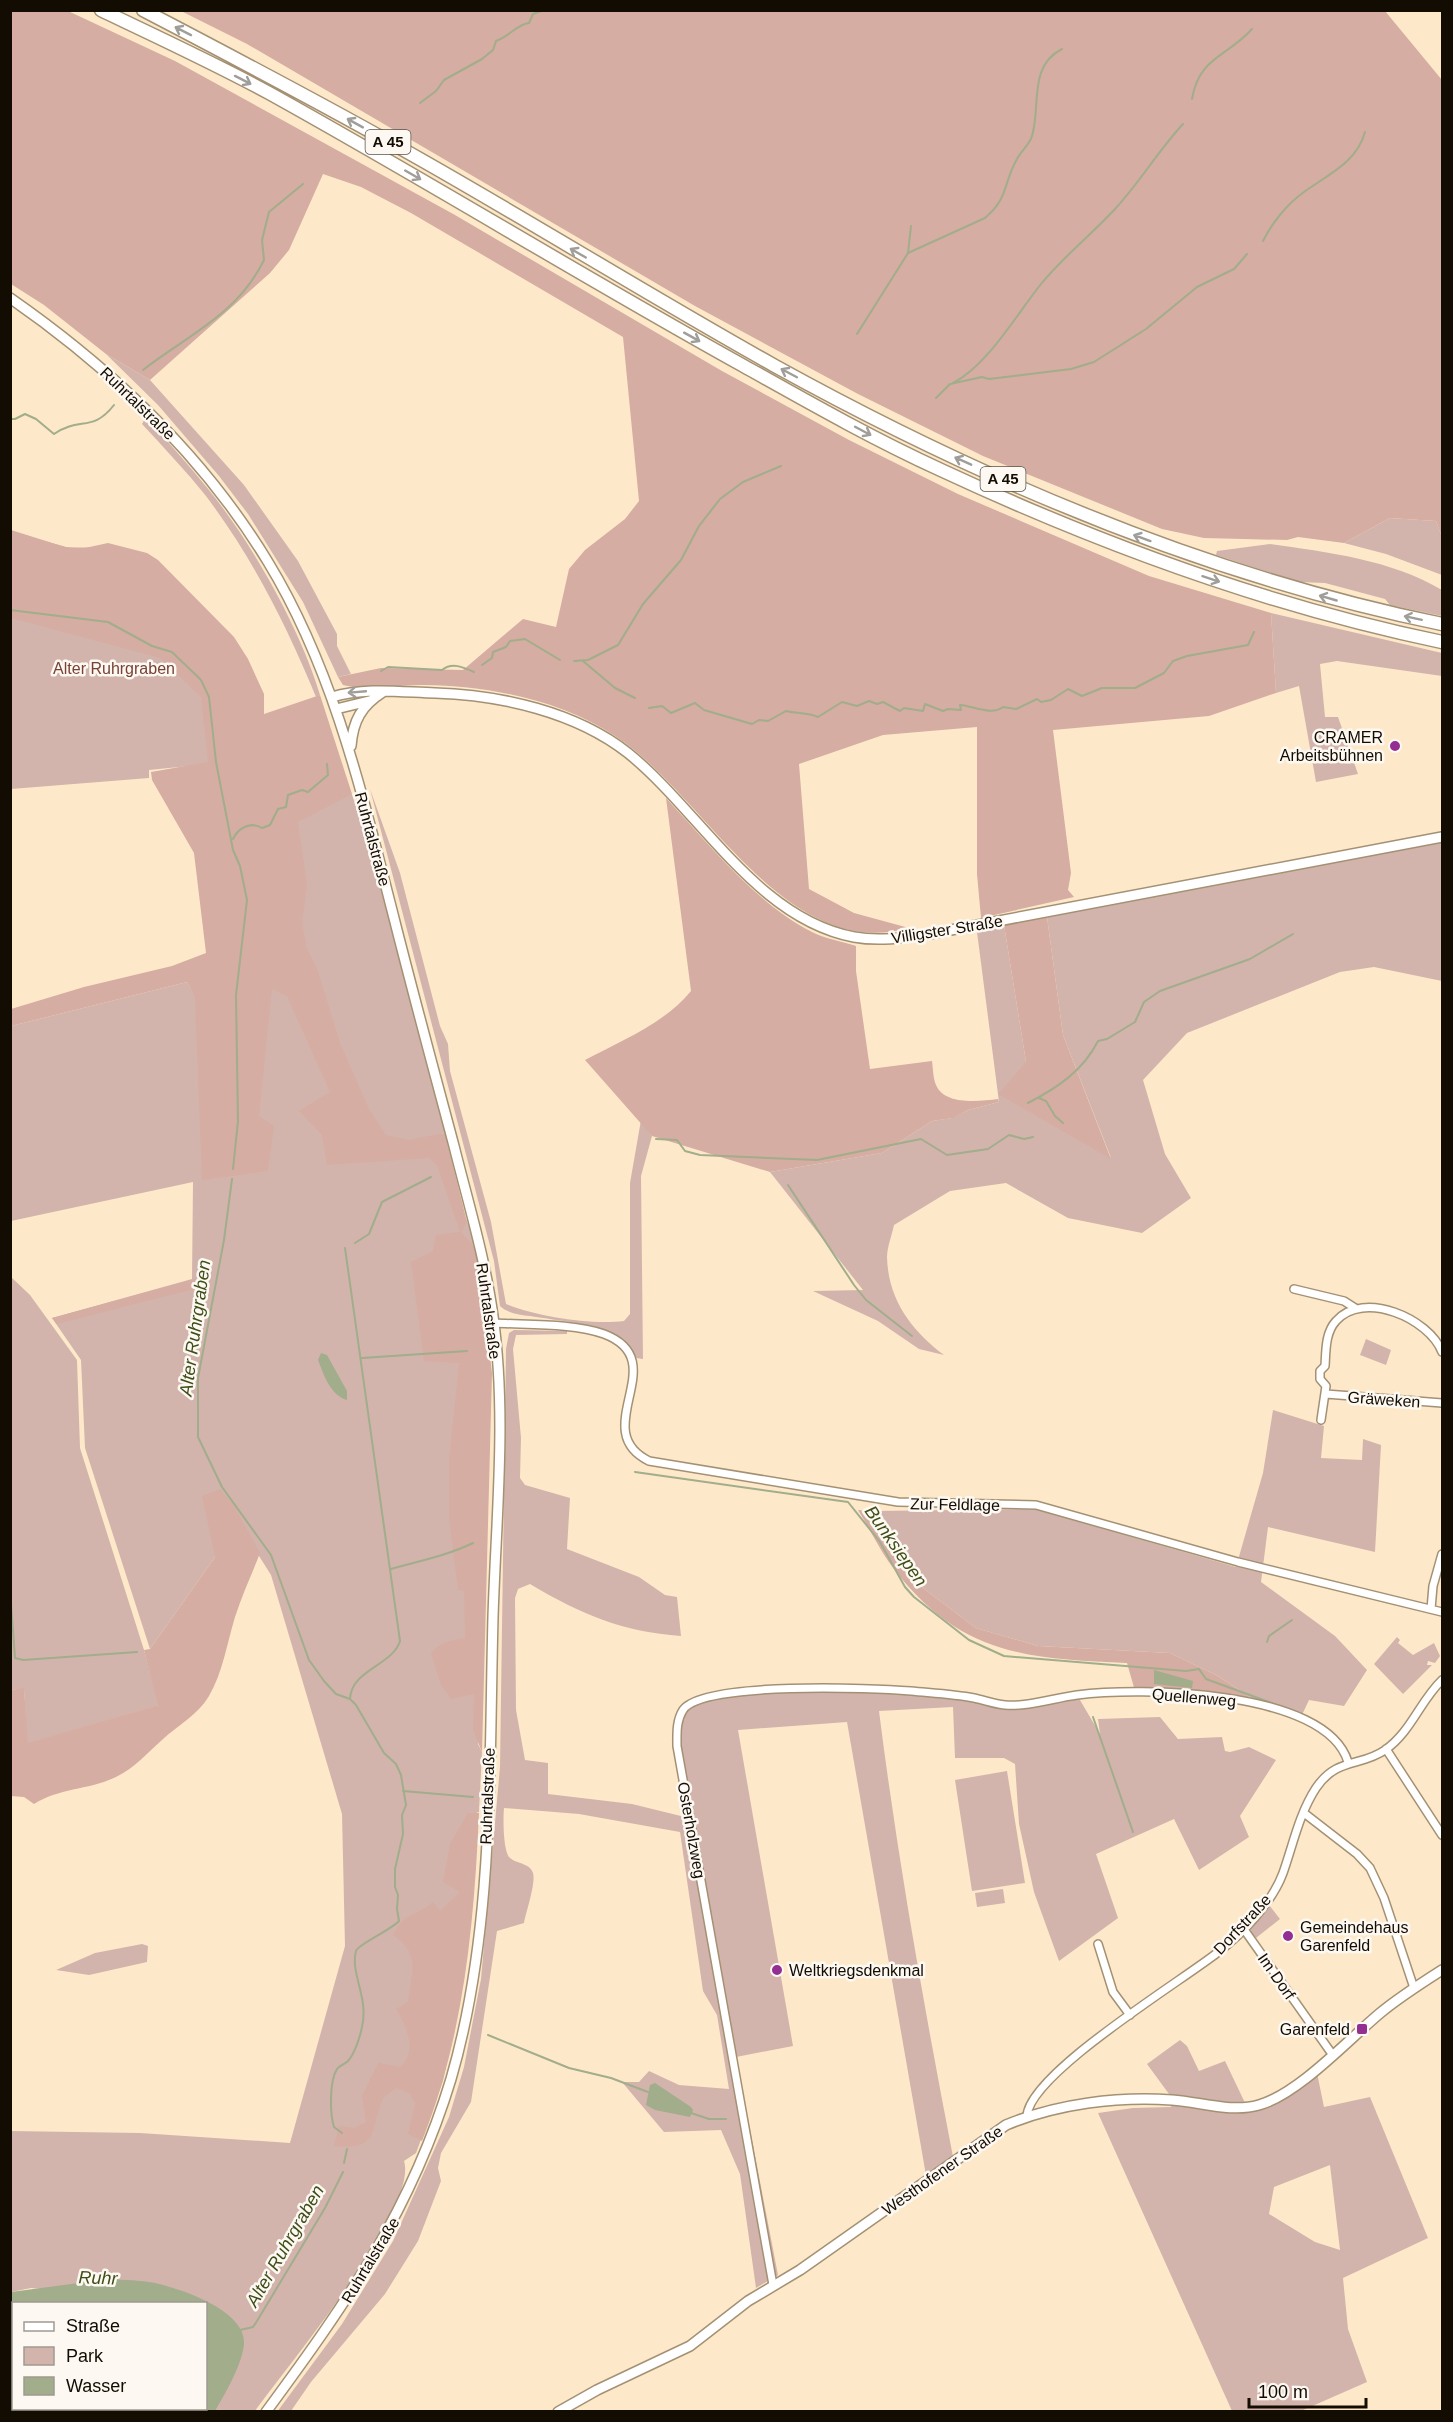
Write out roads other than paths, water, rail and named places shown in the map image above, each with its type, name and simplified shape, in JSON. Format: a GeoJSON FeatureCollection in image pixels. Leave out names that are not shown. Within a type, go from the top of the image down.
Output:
{"type":"FeatureCollection","features":[{"type":"Feature","properties":{"kind":"highway","name":"A 45"},"geometry":{"type":"LineString","coordinates":[[101,10],[172,43],[267,92],[641,309],[882,441],[939,469],[1059,522],[1162,563],[1279,602],[1385,630],[1443,642]]}},
{"type":"Feature","properties":{"kind":"highway","name":"A 45"},"geometry":{"type":"LineString","coordinates":[[143,10],[301,93],[779,368],[923,443],[1115,528],[1274,582],[1375,610],[1443,624]]}},
{"type":"Feature","properties":{"kind":"main road","name":"Ruhrtalstraße"},"geometry":{"type":"LineString","coordinates":[[10,298],[69,340],[140,402],[208,478],[247,528],[277,578],[312,646],[350,752],[476,1232],[494,1323],[499,1411],[488,1808],[480,1921],[465,2022],[435,2127],[396,2217],[355,2289],[266,2412]]}},
{"type":"Feature","properties":{"kind":"main road","name":"Villigster Straße"},"geometry":{"type":"LineString","coordinates":[[332,697],[354,690],[446,693],[517,704],[564,719],[608,740],[640,764],[777,902],[815,925],[854,937],[888,939],[935,933],[1443,837]]}},
{"type":"Feature","properties":{"kind":"main road"},"geometry":{"type":"LineString","coordinates":[[336,709],[370,700],[383,692]]}},
{"type":"Feature","properties":{"kind":"main road"},"geometry":{"type":"LineString","coordinates":[[350,752],[354,726],[370,700]]}},
{"type":"Feature","properties":{"kind":"main road","name":"Westhofener Straße"},"geometry":{"type":"LineString","coordinates":[[558,2412],[597,2390],[690,2346],[748,2301],[833,2247],[1006,2125],[1027,2116],[1080,2105],[1128,2101],[1171,2100],[1247,2107],[1260,2105],[1287,2092],[1414,1988],[1443,1970]]}},
{"type":"Feature","properties":{"kind":"street"},"geometry":{"type":"LineString","coordinates":[[1294,1289],[1344,1301],[1355,1308],[1379,1308],[1397,1314],[1416,1323],[1440,1345],[1443,1352]]}},
{"type":"Feature","properties":{"kind":"street"},"geometry":{"type":"LineString","coordinates":[[1322,1420],[1322,1403],[1326,1394],[1326,1386],[1320,1379],[1320,1371],[1325,1366],[1326,1343],[1335,1322],[1355,1308]]}},
{"type":"Feature","properties":{"kind":"street","name":"Zur Feldlage"},"geometry":{"type":"LineString","coordinates":[[494,1323],[593,1330],[619,1341],[627,1351],[634,1369],[625,1419],[625,1439],[635,1452],[649,1461],[898,1503],[1036,1505],[1071,1512],[1214,1556],[1443,1612]]}},
{"type":"Feature","properties":{"kind":"street","name":"Gräweken"},"geometry":{"type":"LineString","coordinates":[[1326,1394],[1443,1403]]}},
{"type":"Feature","properties":{"kind":"street"},"geometry":{"type":"LineString","coordinates":[[1431,1609],[1433,1586],[1443,1554]]}},
{"type":"Feature","properties":{"kind":"street","name":"Dorfstraße"},"geometry":{"type":"LineString","coordinates":[[1027,2116],[1027,2107],[1046,2082],[1130,2015],[1218,1953],[1244,1928],[1266,1903],[1282,1874],[1291,1844],[1315,1789],[1326,1776],[1348,1762],[1377,1755],[1386,1749],[1404,1733],[1428,1695],[1443,1680]]}},
{"type":"Feature","properties":{"kind":"street","name":"Osterholzweg"},"geometry":{"type":"LineString","coordinates":[[773,2285],[677,1746],[677,1726],[684,1709],[695,1701],[711,1697],[772,1689],[910,1691],[972,1698],[1006,1705],[1018,1704]]}},
{"type":"Feature","properties":{"kind":"street","name":"Quellenweg"},"geometry":{"type":"LineString","coordinates":[[1018,1704],[1077,1695],[1135,1691],[1259,1703],[1314,1723],[1338,1741],[1348,1762]]}},
{"type":"Feature","properties":{"kind":"street"},"geometry":{"type":"LineString","coordinates":[[1386,1749],[1443,1835]]}},
{"type":"Feature","properties":{"kind":"street"},"geometry":{"type":"LineString","coordinates":[[1304,1813],[1357,1854],[1370,1868],[1384,1898],[1414,1988]]}},
{"type":"Feature","properties":{"kind":"street","name":"Im Dorf"},"geometry":{"type":"LineString","coordinates":[[1244,1928],[1332,2054]]}},
{"type":"Feature","properties":{"kind":"street"},"geometry":{"type":"LineString","coordinates":[[1098,1944],[1109,1983],[1130,2015]]}},
{"type":"Feature","properties":{"kind":"water"},"geometry":{"type":"Polygon","coordinates":[[[321,1353],[327,1355],[347,1391],[347,1400],[336,1394],[328,1384],[318,1360],[321,1353]]]}},
{"type":"Feature","properties":{"kind":"water"},"geometry":{"type":"Polygon","coordinates":[[[1154,1670],[1193,1681],[1192,1688],[1154,1684],[1154,1670]]]}},
{"type":"Feature","properties":{"kind":"water"},"geometry":{"type":"Polygon","coordinates":[[[655,2083],[691,2107],[693,2110],[690,2117],[655,2110],[646,2105],[650,2085],[655,2083]]]}},
{"type":"Feature","properties":{"kind":"water"},"geometry":{"type":"Polygon","coordinates":[[[109,2279],[149,2282],[166,2286],[195,2296],[210,2303],[224,2311],[235,2321],[242,2332],[243,2352],[215,2411],[154,2411],[207,2410],[207,2302],[12,2302],[11,2320],[11,2292],[109,2279]]]}},
{"type":"Feature","properties":{"kind":"waterway"},"geometry":{"type":"LineString","coordinates":[[420,103],[436,91],[444,80],[482,59],[493,50],[496,41],[529,23],[533,14],[544,10]]}},
{"type":"Feature","properties":{"kind":"waterway"},"geometry":{"type":"LineString","coordinates":[[1192,99],[1196,85],[1207,66],[1252,29]]}},
{"type":"Feature","properties":{"kind":"waterway"},"geometry":{"type":"LineString","coordinates":[[908,253],[985,218],[993,211],[1002,197],[1019,156],[1032,136],[1040,76],[1044,66],[1051,56],[1062,49]]}},
{"type":"Feature","properties":{"kind":"waterway"},"geometry":{"type":"LineString","coordinates":[[953,383],[978,365],[1041,284],[1115,209],[1183,124]]}},
{"type":"Feature","properties":{"kind":"waterway"},"geometry":{"type":"LineString","coordinates":[[1263,241],[1275,221],[1292,202],[1356,152],[1365,132]]}},
{"type":"Feature","properties":{"kind":"waterway"},"geometry":{"type":"LineString","coordinates":[[143,370],[226,310],[240,295],[264,260],[262,240],[269,212],[303,184]]}},
{"type":"Feature","properties":{"kind":"waterway"},"geometry":{"type":"LineString","coordinates":[[857,334],[908,253],[911,226]]}},
{"type":"Feature","properties":{"kind":"waterway"},"geometry":{"type":"LineString","coordinates":[[936,398],[950,384],[982,377],[989,379],[1071,369],[1094,362],[1146,329],[1197,287],[1234,269],[1247,254]]}},
{"type":"Feature","properties":{"kind":"waterway"},"geometry":{"type":"LineString","coordinates":[[10,419],[25,414],[36,419],[54,434],[71,426],[99,419],[114,405]]}},
{"type":"Feature","properties":{"kind":"waterway"},"geometry":{"type":"LineString","coordinates":[[574,661],[588,660],[618,645],[643,604],[681,560],[699,526],[720,499],[743,482],[781,466]]}},
{"type":"Feature","properties":{"kind":"waterway","name":"Alter Ruhrgraben"},"geometry":{"type":"LineString","coordinates":[[10,610],[108,622],[152,646],[172,652],[201,680],[209,697],[216,762],[233,850],[240,866],[247,900],[236,995],[238,1121],[233,1169]]}},
{"type":"Feature","properties":{"kind":"waterway"},"geometry":{"type":"LineString","coordinates":[[649,708],[662,706],[671,713],[695,703],[704,710],[752,724],[759,720],[768,721],[786,711],[818,717],[842,702],[857,706],[869,701],[877,704],[883,702],[900,711],[904,708],[923,711],[925,704],[943,711],[961,710],[960,705],[988,711],[1003,707],[1016,709],[1037,699],[1041,702],[1051,700],[1068,689],[1082,696],[1102,688],[1135,688],[1164,673],[1173,661],[1187,656],[1248,645],[1254,632]]}},
{"type":"Feature","properties":{"kind":"waterway"},"geometry":{"type":"LineString","coordinates":[[482,665],[492,658],[493,652],[506,647],[510,641],[525,639],[560,660]]}},
{"type":"Feature","properties":{"kind":"waterway"},"geometry":{"type":"LineString","coordinates":[[583,661],[615,688],[635,698]]}},
{"type":"Feature","properties":{"kind":"waterway"},"geometry":{"type":"LineString","coordinates":[[381,671],[388,667],[442,670],[454,666],[474,672]]}},
{"type":"Feature","properties":{"kind":"waterway"},"geometry":{"type":"LineString","coordinates":[[233,839],[245,827],[254,825],[262,828],[270,825],[278,809],[286,807],[288,795],[302,790],[308,792],[328,775],[327,764]]}},
{"type":"Feature","properties":{"kind":"waterway"},"geometry":{"type":"LineString","coordinates":[[1028,1103],[1068,1078],[1085,1061],[1098,1041],[1107,1039],[1135,1022],[1144,1002],[1160,991],[1250,959],[1293,934]]}},
{"type":"Feature","properties":{"kind":"waterway"},"geometry":{"type":"LineString","coordinates":[[1039,1098],[1046,1101],[1055,1116],[1063,1123]]}},
{"type":"Feature","properties":{"kind":"waterway"},"geometry":{"type":"LineString","coordinates":[[656,1139],[677,1140],[685,1151],[700,1155],[817,1160],[921,1139],[947,1155],[988,1149],[1009,1135],[1024,1139],[1033,1137]]}},
{"type":"Feature","properties":{"kind":"waterway"},"geometry":{"type":"LineString","coordinates":[[355,1243],[369,1234],[382,1202],[431,1177]]}},
{"type":"Feature","properties":{"kind":"waterway","name":"Alter Ruhrgraben"},"geometry":{"type":"LineString","coordinates":[[232,1179],[224,1240],[198,1378],[198,1437],[222,1487],[271,1555],[309,1660],[336,1694],[350,1699],[356,1705],[384,1753],[396,1764],[401,1775],[406,1805],[402,1815],[403,1834],[395,1869],[399,1921],[356,1951],[355,1968],[364,2016],[357,2045],[351,2058],[337,2069],[331,2090],[334,2127],[342,2133]]}},
{"type":"Feature","properties":{"kind":"waterway"},"geometry":{"type":"LineString","coordinates":[[788,1185],[866,1300],[912,1336]]}},
{"type":"Feature","properties":{"kind":"waterway"},"geometry":{"type":"LineString","coordinates":[[345,1248],[400,1641],[389,1656],[357,1681],[350,1699]]}},
{"type":"Feature","properties":{"kind":"waterway"},"geometry":{"type":"LineString","coordinates":[[362,1358],[467,1351]]}},
{"type":"Feature","properties":{"kind":"waterway","name":"Bunksiepen"},"geometry":{"type":"LineString","coordinates":[[635,1472],[848,1502],[880,1542],[905,1587],[914,1597],[969,1640],[1004,1656],[1186,1671],[1199,1669],[1206,1679],[1288,1709]]}},
{"type":"Feature","properties":{"kind":"waterway"},"geometry":{"type":"LineString","coordinates":[[391,1569],[443,1555],[473,1543]]}},
{"type":"Feature","properties":{"kind":"waterway"},"geometry":{"type":"LineString","coordinates":[[10,1590],[15,1658],[23,1660],[137,1652]]}},
{"type":"Feature","properties":{"kind":"waterway"},"geometry":{"type":"LineString","coordinates":[[1267,1642],[1269,1636],[1292,1620]]}},
{"type":"Feature","properties":{"kind":"waterway"},"geometry":{"type":"LineString","coordinates":[[1093,1717],[1133,1832]]}},
{"type":"Feature","properties":{"kind":"waterway"},"geometry":{"type":"LineString","coordinates":[[403,1791],[473,1797]]}},
{"type":"Feature","properties":{"kind":"waterway"},"geometry":{"type":"LineString","coordinates":[[488,2035],[569,2068],[611,2078],[648,2092]]}},
{"type":"Feature","properties":{"kind":"waterway"},"geometry":{"type":"LineString","coordinates":[[691,2113],[709,2119],[726,2119]]}},
{"type":"Feature","properties":{"kind":"waterway","name":"Alter Ruhrgraben"},"geometry":{"type":"LineString","coordinates":[[344,2163],[347,2149]]}},
{"type":"Feature","properties":{"kind":"waterway","name":"Alter Ruhrgraben"},"geometry":{"type":"LineString","coordinates":[[240,2330],[253,2327],[257,2321],[325,2208],[343,2172]]}},
{"type":"Feature","properties":{"kind":"place","name":"CRAMER Arbeitsbühnen"},"geometry":{"type":"Point","coordinates":[1395,746]}},
{"type":"Feature","properties":{"kind":"place","name":"Gemeindehaus Garenfeld"},"geometry":{"type":"Point","coordinates":[1288,1936]}},
{"type":"Feature","properties":{"kind":"place","name":"Weltkriegsdenkmal"},"geometry":{"type":"Point","coordinates":[777,1970]}},
{"type":"Feature","properties":{"kind":"place","name":"Garenfeld"},"geometry":{"type":"Point","coordinates":[1362,2029]}},
{"type":"Feature","properties":{"kind":"water label","name":"Ruhr"},"geometry":{"type":"Point","coordinates":[98,2278]}}]}
